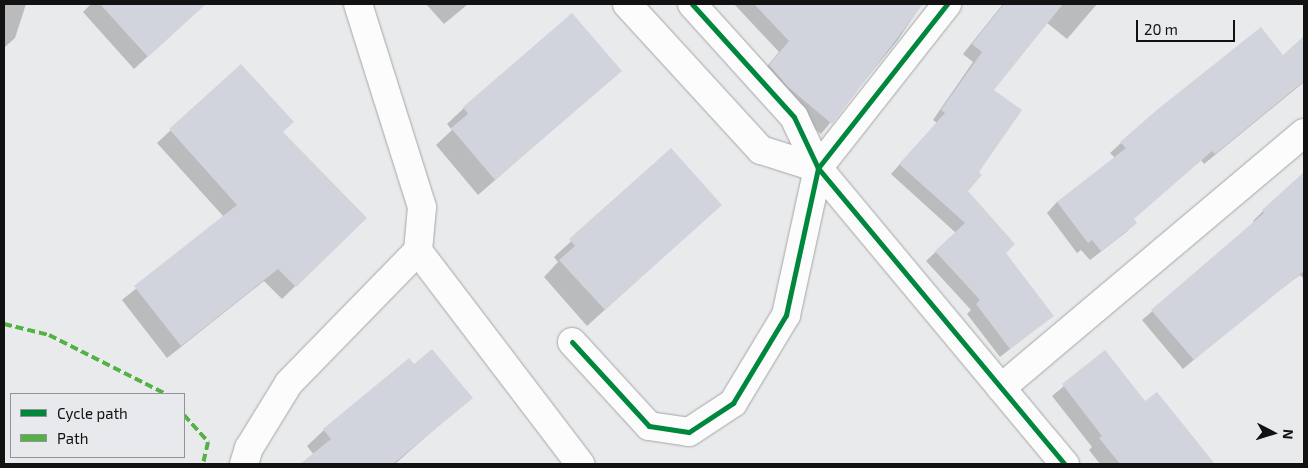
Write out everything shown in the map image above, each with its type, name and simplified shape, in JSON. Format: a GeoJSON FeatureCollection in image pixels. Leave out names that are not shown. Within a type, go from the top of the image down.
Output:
{"type":"FeatureCollection","features":[{"type":"Feature","properties":{"kind":"street"},"geometry":{"type":"LineString","coordinates":[[244,464],[249,448],[289,383],[418,251],[422,207],[358,4]]}},
{"type":"Feature","properties":{"kind":"street"},"geometry":{"type":"LineString","coordinates":[[627,4],[761,150],[818,168]]}},
{"type":"Feature","properties":{"kind":"street"},"geometry":{"type":"LineString","coordinates":[[692,4],[794,117],[818,168],[1065,464]]}},
{"type":"Feature","properties":{"kind":"street"},"geometry":{"type":"LineString","coordinates":[[572,342],[649,426],[689,432],[733,403],[786,315],[818,168],[947,4]]}},
{"type":"Feature","properties":{"kind":"street"},"geometry":{"type":"LineString","coordinates":[[1001,388],[1304,133]]}},
{"type":"Feature","properties":{"kind":"street"},"geometry":{"type":"LineString","coordinates":[[418,251],[580,464]]}},
{"type":"Feature","properties":{"kind":"building"},"geometry":{"type":"Polygon","coordinates":[[[100,4],[206,4],[148,57],[100,4]]]}},
{"type":"Feature","properties":{"kind":"building"},"geometry":{"type":"Polygon","coordinates":[[[754,4],[923,4],[832,124],[788,87],[769,65],[789,41],[754,4]]]}},
{"type":"Feature","properties":{"kind":"building"},"geometry":{"type":"Polygon","coordinates":[[[1004,4],[1063,4],[994,90],[1022,110],[979,172],[982,175],[968,191],[1015,244],[1006,253],[1054,316],[1010,349],[976,304],[980,300],[935,251],[965,223],[899,164],[945,113],[941,110],[982,52],[972,44],[1004,4]]]}},
{"type":"Feature","properties":{"kind":"building"},"geometry":{"type":"Polygon","coordinates":[[[572,13],[622,71],[495,180],[451,128],[468,114],[463,107],[572,13]]]}},
{"type":"Feature","properties":{"kind":"building"},"geometry":{"type":"Polygon","coordinates":[[[1261,27],[1283,55],[1304,36],[1304,81],[1215,154],[1212,151],[1134,219],[1137,223],[1101,251],[1092,240],[1088,243],[1057,202],[1126,148],[1120,142],[1158,109],[1261,27]]]}},
{"type":"Feature","properties":{"kind":"building"},"geometry":{"type":"Polygon","coordinates":[[[241,64],[294,122],[283,132],[367,218],[296,287],[278,269],[181,346],[134,286],[237,205],[169,129],[241,64]]]}},
{"type":"Feature","properties":{"kind":"building"},"geometry":{"type":"Polygon","coordinates":[[[671,148],[722,205],[605,310],[559,260],[575,246],[569,239],[671,148]]]}},
{"type":"Feature","properties":{"kind":"building"},"geometry":{"type":"Polygon","coordinates":[[[1304,172],[1304,271],[1194,360],[1151,310],[1264,213],[1262,210],[1304,172]]]}},
{"type":"Feature","properties":{"kind":"building"},"geometry":{"type":"Polygon","coordinates":[[[432,349],[473,398],[393,464],[300,464],[331,439],[323,429],[409,358],[414,364],[432,349]]]}},
{"type":"Feature","properties":{"kind":"building"},"geometry":{"type":"Polygon","coordinates":[[[1105,350],[1145,401],[1157,392],[1215,464],[1120,464],[1099,438],[1102,436],[1062,384],[1105,350]]]}},
{"type":"Feature","properties":{"kind":"marked path"},"geometry":{"type":"LineString","coordinates":[[4,324],[49,335],[164,393]]}},
{"type":"Feature","properties":{"kind":"marked path"},"geometry":{"type":"LineString","coordinates":[[185,416],[208,442],[203,464]]}},
{"type":"Feature","properties":{"kind":"cycle path"},"geometry":{"type":"LineString","coordinates":[[692,4],[794,117],[818,168],[1065,464]]}},
{"type":"Feature","properties":{"kind":"cycle path"},"geometry":{"type":"LineString","coordinates":[[572,342],[649,426],[689,432],[733,403],[786,315],[818,168],[947,4]]}}]}
